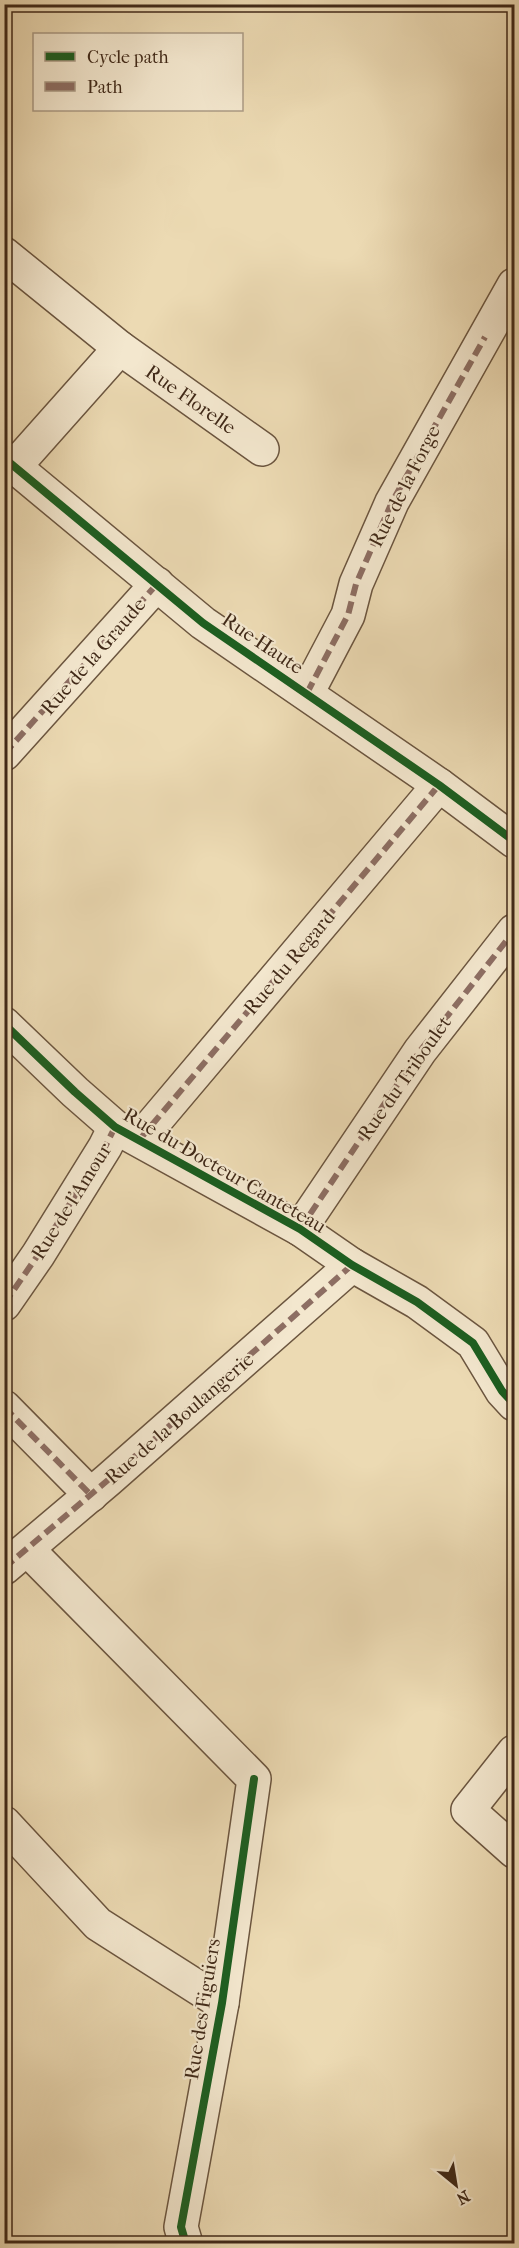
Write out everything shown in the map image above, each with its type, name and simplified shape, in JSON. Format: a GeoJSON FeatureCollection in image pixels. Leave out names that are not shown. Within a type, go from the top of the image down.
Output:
{"type":"FeatureCollection","features":[{"type":"Feature","properties":{"kind":"street","name":"Rue Florelle"},"geometry":{"type":"LineString","coordinates":[[4,254],[120,348],[262,449]]}},
{"type":"Feature","properties":{"kind":"street","name":"Rue de la Forge"},"geometry":{"type":"LineString","coordinates":[[307,693],[348,615],[356,584],[392,501],[514,285]]}},
{"type":"Feature","properties":{"kind":"street"},"geometry":{"type":"LineString","coordinates":[[10,462],[120,348]]}},
{"type":"Feature","properties":{"kind":"street","name":"Rue Haute"},"geometry":{"type":"LineString","coordinates":[[10,462],[203,623],[439,785],[514,841]]}},
{"type":"Feature","properties":{"kind":"street","name":"Rue de la Graude"},"geometry":{"type":"LineString","coordinates":[[4,754],[157,584]]}},
{"type":"Feature","properties":{"kind":"street","name":"Rue du Regard"},"geometry":{"type":"LineString","coordinates":[[128,1133],[439,785]]}},
{"type":"Feature","properties":{"kind":"street","name":"Rue du Triboulet"},"geometry":{"type":"LineString","coordinates":[[300,1229],[420,1051],[514,931]]}},
{"type":"Feature","properties":{"kind":"street","name":"Rue du Docteur Canteteau"},"geometry":{"type":"LineString","coordinates":[[4,1024],[75,1092],[128,1133],[300,1229],[352,1265],[417,1302],[473,1343],[502,1391],[514,1404]]}},
{"type":"Feature","properties":{"kind":"street","name":"Rue de l'Amour"},"geometry":{"type":"LineString","coordinates":[[4,1304],[38,1255],[105,1147],[128,1133]]}},
{"type":"Feature","properties":{"kind":"street","name":"Rue de la Boulangerie"},"geometry":{"type":"LineString","coordinates":[[16,1559],[352,1265]]}},
{"type":"Feature","properties":{"kind":"street"},"geometry":{"type":"LineString","coordinates":[[4,1407],[91,1495]]}},
{"type":"Feature","properties":{"kind":"street","name":"Rue des Figuiers"},"geometry":{"type":"LineString","coordinates":[[16,1559],[254,1779],[222,2003],[181,2227],[186,2244]]}},
{"type":"Feature","properties":{"kind":"street"},"geometry":{"type":"LineString","coordinates":[[514,1752],[468,1810],[514,1851]]}},
{"type":"Feature","properties":{"kind":"street"},"geometry":{"type":"LineString","coordinates":[[5,1823],[98,1924],[222,2003]]}},
{"type":"Feature","properties":{"kind":"marked path"},"geometry":{"type":"LineString","coordinates":[[307,693],[348,615],[356,584],[392,502],[485,337]]}},
{"type":"Feature","properties":{"kind":"marked path"},"geometry":{"type":"LineString","coordinates":[[4,754],[157,584]]}},
{"type":"Feature","properties":{"kind":"marked path"},"geometry":{"type":"LineString","coordinates":[[140,1139],[439,785]]}},
{"type":"Feature","properties":{"kind":"marked path"},"geometry":{"type":"LineString","coordinates":[[300,1229],[420,1051],[514,931]]}},
{"type":"Feature","properties":{"kind":"marked path"},"geometry":{"type":"LineString","coordinates":[[4,1304],[38,1255],[115,1127]]}},
{"type":"Feature","properties":{"kind":"marked path"},"geometry":{"type":"LineString","coordinates":[[4,1568],[108,1480],[352,1265]]}},
{"type":"Feature","properties":{"kind":"marked path"},"geometry":{"type":"LineString","coordinates":[[4,1407],[91,1495]]}},
{"type":"Feature","properties":{"kind":"cycle path"},"geometry":{"type":"LineString","coordinates":[[4,458],[203,623],[439,785],[514,841]]}},
{"type":"Feature","properties":{"kind":"cycle path"},"geometry":{"type":"LineString","coordinates":[[4,1024],[115,1127],[300,1229],[352,1265],[417,1302],[473,1343],[502,1391],[514,1404]]}},
{"type":"Feature","properties":{"kind":"cycle path"},"geometry":{"type":"LineString","coordinates":[[186,2244],[181,2227],[222,2003],[254,1779]]}}]}
